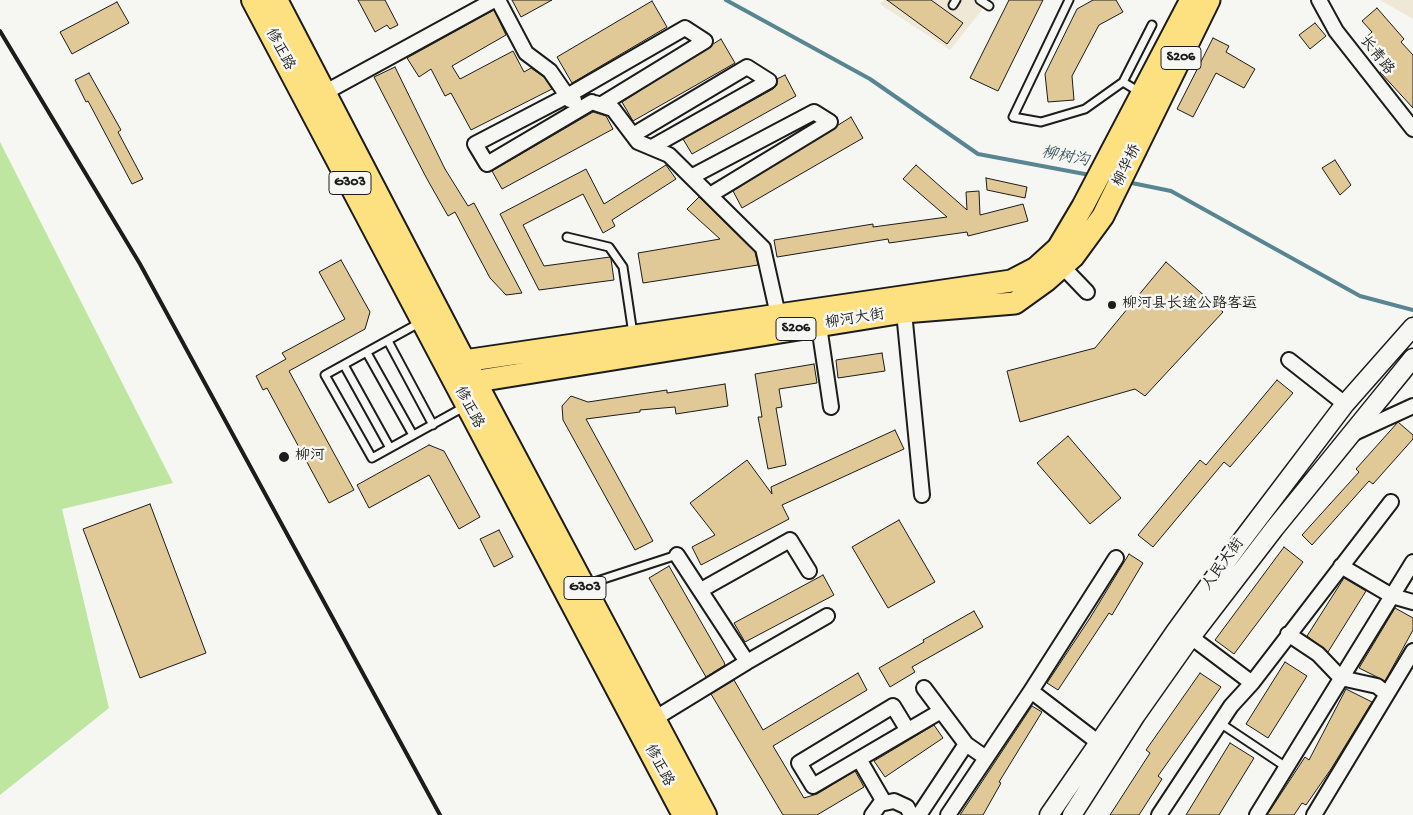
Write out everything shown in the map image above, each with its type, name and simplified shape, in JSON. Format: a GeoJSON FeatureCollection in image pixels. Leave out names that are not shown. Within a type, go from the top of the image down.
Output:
{"type":"FeatureCollection","features":[{"type":"Feature","properties":{"kind":"highway","name":"修正路"},"geometry":{"type":"LineString","coordinates":[[253,0],[422,322],[460,373],[467,406],[684,815]]}},
{"type":"Feature","properties":{"kind":"highway","name":"修正路"},"geometry":{"type":"LineString","coordinates":[[276,0],[324,93],[460,373],[584,585],[705,815]]}},
{"type":"Feature","properties":{"kind":"main road","name":"S206"},"geometry":{"type":"LineString","coordinates":[[1142,106],[1191,0]]}},
{"type":"Feature","properties":{"kind":"main road","name":"S206"},"geometry":{"type":"LineString","coordinates":[[1142,106],[1209,0]]}},
{"type":"Feature","properties":{"kind":"main road","name":"柳华桥"},"geometry":{"type":"LineString","coordinates":[[1083,206],[1142,106]]}},
{"type":"Feature","properties":{"kind":"main road","name":"柳华桥"},"geometry":{"type":"LineString","coordinates":[[1103,216],[1142,106]]}},
{"type":"Feature","properties":{"kind":"main road","name":"柳河大街"},"geometry":{"type":"LineString","coordinates":[[460,373],[634,336],[1011,281],[1036,268],[1058,248],[1083,206]]}},
{"type":"Feature","properties":{"kind":"main road","name":"柳河大街"},"geometry":{"type":"LineString","coordinates":[[460,373],[818,326],[904,312],[1015,303],[1073,257],[1103,216]]}},
{"type":"Feature","properties":{"kind":"street"},"geometry":{"type":"LineString","coordinates":[[324,93],[496,0],[526,53],[550,71],[570,100],[597,103],[613,109],[638,142],[669,154],[764,248],[778,315]]}},
{"type":"Feature","properties":{"kind":"street","name":"长青路"},"geometry":{"type":"LineString","coordinates":[[1319,0],[1336,31],[1413,129]]}},
{"type":"Feature","properties":{"kind":"street"},"geometry":{"type":"LineString","coordinates":[[685,28],[705,41],[487,164],[475,144],[567,96],[685,28]]}},
{"type":"Feature","properties":{"kind":"street"},"geometry":{"type":"LineString","coordinates":[[633,135],[747,67],[769,81],[652,147]]}},
{"type":"Feature","properties":{"kind":"street"},"geometry":{"type":"LineString","coordinates":[[691,177],[814,112],[830,122],[710,195]]}},
{"type":"Feature","properties":{"kind":"street"},"geometry":{"type":"LineString","coordinates":[[1062,266],[1087,292]]}},
{"type":"Feature","properties":{"kind":"street"},"geometry":{"type":"LineString","coordinates":[[904,312],[922,494]]}},
{"type":"Feature","properties":{"kind":"street"},"geometry":{"type":"LineString","coordinates":[[818,326],[831,407]]}},
{"type":"Feature","properties":{"kind":"street","name":"人民大街"},"geometry":{"type":"LineString","coordinates":[[1049,815],[1175,632],[1345,404],[1413,327]]}},
{"type":"Feature","properties":{"kind":"street","name":"人民大街"},"geometry":{"type":"LineString","coordinates":[[1072,815],[1136,715],[1191,637],[1413,358]]}},
{"type":"Feature","properties":{"kind":"street"},"geometry":{"type":"LineString","coordinates":[[1289,360],[1345,404]]}},
{"type":"Feature","properties":{"kind":"street"},"geometry":{"type":"LineString","coordinates":[[1350,435],[1412,408]]}},
{"type":"Feature","properties":{"kind":"street"},"geometry":{"type":"LineString","coordinates":[[1159,815],[1220,723],[1391,502]]}},
{"type":"Feature","properties":{"kind":"street"},"geometry":{"type":"LineString","coordinates":[[701,590],[790,540],[809,571]]}},
{"type":"Feature","properties":{"kind":"street"},"geometry":{"type":"LineString","coordinates":[[678,555],[747,662]]}},
{"type":"Feature","properties":{"kind":"street"},"geometry":{"type":"LineString","coordinates":[[948,815],[1031,691],[1116,558]]}},
{"type":"Feature","properties":{"kind":"street"},"geometry":{"type":"LineString","coordinates":[[1256,815],[1413,562]]}},
{"type":"Feature","properties":{"kind":"street"},"geometry":{"type":"LineString","coordinates":[[1341,566],[1392,596],[1413,602]]}},
{"type":"Feature","properties":{"kind":"street"},"geometry":{"type":"LineString","coordinates":[[654,719],[827,616]]}},
{"type":"Feature","properties":{"kind":"street"},"geometry":{"type":"LineString","coordinates":[[1288,634],[1318,654],[1342,678],[1377,686],[1387,694]]}},
{"type":"Feature","properties":{"kind":"street"},"geometry":{"type":"LineString","coordinates":[[1191,637],[1252,683]]}},
{"type":"Feature","properties":{"kind":"street"},"geometry":{"type":"LineString","coordinates":[[1314,815],[1413,651]]}},
{"type":"Feature","properties":{"kind":"street"},"geometry":{"type":"LineString","coordinates":[[924,688],[966,744],[986,758]]}},
{"type":"Feature","properties":{"kind":"street"},"geometry":{"type":"LineString","coordinates":[[1031,691],[1099,743]]}},
{"type":"Feature","properties":{"kind":"street"},"geometry":{"type":"LineString","coordinates":[[907,729],[893,706],[799,763],[813,786],[907,729],[941,711]]}},
{"type":"Feature","properties":{"kind":"street"},"geometry":{"type":"LineString","coordinates":[[919,815],[966,744]]}},
{"type":"Feature","properties":{"kind":"street"},"geometry":{"type":"LineString","coordinates":[[859,759],[884,802]]}},
{"type":"Feature","properties":{"kind":"street"},"geometry":{"type":"LineString","coordinates":[[872,815],[874,810],[884,802],[894,800],[907,807],[911,815]]}},
{"type":"Feature","properties":{"kind":"lane"},"geometry":{"type":"LineString","coordinates":[[980,0],[989,6]]}},
{"type":"Feature","properties":{"kind":"lane"},"geometry":{"type":"LineString","coordinates":[[1069,0],[1013,117],[1041,122],[1085,108],[1123,82],[1152,25]]}},
{"type":"Feature","properties":{"kind":"lane"},"geometry":{"type":"LineString","coordinates":[[1123,82],[1142,106]]}},
{"type":"Feature","properties":{"kind":"lane"},"geometry":{"type":"LineString","coordinates":[[567,237],[609,247],[623,267],[634,336]]}},
{"type":"Feature","properties":{"kind":"lane"},"geometry":{"type":"LineString","coordinates":[[422,322],[326,375],[372,458],[467,406]]}},
{"type":"Feature","properties":{"kind":"lane"},"geometry":{"type":"LineString","coordinates":[[388,341],[433,424]]}},
{"type":"Feature","properties":{"kind":"lane"},"geometry":{"type":"LineString","coordinates":[[367,352],[413,435]]}},
{"type":"Feature","properties":{"kind":"lane"},"geometry":{"type":"LineString","coordinates":[[344,365],[390,448]]}},
{"type":"Feature","properties":{"kind":"lane"},"geometry":{"type":"LineString","coordinates":[[584,585],[678,555]]}},
{"type":"Feature","properties":{"kind":"lane"},"geometry":{"type":"LineString","coordinates":[[1220,723],[1286,767]]}},
{"type":"Feature","properties":{"kind":"shaded area"},"geometry":{"type":"Polygon","coordinates":[[[884,0],[990,0],[950,50],[880,4],[884,0]]]}},
{"type":"Feature","properties":{"kind":"shaded area"},"geometry":{"type":"Polygon","coordinates":[[[1380,0],[1413,0],[1413,19],[1380,0]]]}},
{"type":"Feature","properties":{"kind":"green space"},"geometry":{"type":"Polygon","coordinates":[[[0,142],[173,483],[62,509],[109,708],[0,795],[0,142]]]}},
{"type":"Feature","properties":{"kind":"building"},"geometry":{"type":"Polygon","coordinates":[[[358,0],[385,0],[398,25],[390,29],[387,25],[375,32],[358,0]]]}},
{"type":"Feature","properties":{"kind":"building"},"geometry":{"type":"Polygon","coordinates":[[[512,0],[552,0],[521,17],[512,0]]]}},
{"type":"Feature","properties":{"kind":"building"},"geometry":{"type":"Polygon","coordinates":[[[887,0],[931,0],[963,23],[947,44],[887,0]]]}},
{"type":"Feature","properties":{"kind":"building"},"geometry":{"type":"Polygon","coordinates":[[[1009,0],[1043,0],[998,91],[970,78],[1009,0]]]}},
{"type":"Feature","properties":{"kind":"building"},"geometry":{"type":"Polygon","coordinates":[[[1093,0],[1116,0],[1123,12],[1099,25],[1072,76],[1074,100],[1048,102],[1045,74],[1077,9],[1093,0]]]}},
{"type":"Feature","properties":{"kind":"building"},"geometry":{"type":"Polygon","coordinates":[[[652,1],[667,27],[572,83],[557,57],[652,1]]]}},
{"type":"Feature","properties":{"kind":"building"},"geometry":{"type":"Polygon","coordinates":[[[117,2],[129,23],[72,54],[60,32],[117,2]]]}},
{"type":"Feature","properties":{"kind":"building"},"geometry":{"type":"Polygon","coordinates":[[[1377,8],[1404,39],[1401,42],[1413,55],[1413,108],[1380,72],[1385,68],[1362,41],[1372,32],[1362,21],[1377,8]]]}},
{"type":"Feature","properties":{"kind":"building"},"geometry":{"type":"Polygon","coordinates":[[[494,10],[506,35],[452,66],[460,79],[513,51],[524,72],[531,68],[544,77],[552,89],[471,130],[451,93],[445,96],[431,69],[419,77],[407,58],[494,10]]]}},
{"type":"Feature","properties":{"kind":"building"},"geometry":{"type":"Polygon","coordinates":[[[1315,23],[1326,36],[1310,49],[1299,35],[1315,23]]]}},
{"type":"Feature","properties":{"kind":"building"},"geometry":{"type":"Polygon","coordinates":[[[1213,38],[1229,46],[1226,52],[1255,69],[1244,88],[1216,73],[1193,117],[1177,109],[1213,38]]]}},
{"type":"Feature","properties":{"kind":"building"},"geometry":{"type":"Polygon","coordinates":[[[721,39],[735,63],[633,121],[622,102],[721,39]]]}},
{"type":"Feature","properties":{"kind":"building"},"geometry":{"type":"Polygon","coordinates":[[[395,67],[445,169],[468,206],[474,203],[522,293],[506,295],[490,278],[455,212],[448,216],[427,179],[374,77],[395,67]]]}},
{"type":"Feature","properties":{"kind":"building"},"geometry":{"type":"Polygon","coordinates":[[[89,73],[121,130],[118,132],[143,179],[132,184],[75,80],[89,73]]]}},
{"type":"Feature","properties":{"kind":"building"},"geometry":{"type":"Polygon","coordinates":[[[785,75],[796,96],[692,154],[683,139],[773,89],[777,85],[777,79],[785,75]]]}},
{"type":"Feature","properties":{"kind":"building"},"geometry":{"type":"Polygon","coordinates":[[[593,112],[606,116],[613,129],[502,189],[492,171],[593,112]]]}},
{"type":"Feature","properties":{"kind":"building"},"geometry":{"type":"Polygon","coordinates":[[[851,117],[863,138],[742,208],[733,191],[851,117]]]}},
{"type":"Feature","properties":{"kind":"building"},"geometry":{"type":"Polygon","coordinates":[[[1335,160],[1351,185],[1340,195],[1322,168],[1335,160]]]}},
{"type":"Feature","properties":{"kind":"building"},"geometry":{"type":"Polygon","coordinates":[[[666,165],[676,179],[612,220],[615,226],[603,233],[583,194],[523,225],[544,266],[610,257],[611,259],[614,280],[539,290],[500,214],[586,169],[604,204],[666,165]]]}},
{"type":"Feature","properties":{"kind":"building"},"geometry":{"type":"Polygon","coordinates":[[[916,165],[967,210],[966,192],[979,191],[980,215],[1023,204],[1028,221],[968,236],[967,232],[889,243],[888,239],[777,257],[774,240],[873,224],[873,227],[947,217],[903,179],[916,165]]]}},
{"type":"Feature","properties":{"kind":"building"},"geometry":{"type":"Polygon","coordinates":[[[986,178],[1027,187],[1025,198],[987,190],[986,178]]]}},
{"type":"Feature","properties":{"kind":"building"},"geometry":{"type":"Polygon","coordinates":[[[699,197],[755,252],[758,265],[643,283],[638,253],[720,239],[687,209],[699,197]]]}},
{"type":"Feature","properties":{"kind":"building"},"geometry":{"type":"Polygon","coordinates":[[[341,260],[370,312],[365,329],[289,371],[354,490],[329,503],[267,388],[263,390],[256,376],[286,359],[282,353],[345,319],[319,272],[341,260]]]}},
{"type":"Feature","properties":{"kind":"building"},"geometry":{"type":"Polygon","coordinates":[[[1166,262],[1223,312],[1145,396],[1135,389],[1020,422],[1007,371],[1095,348],[1166,262]]]}},
{"type":"Feature","properties":{"kind":"building"},"geometry":{"type":"Polygon","coordinates":[[[882,353],[885,371],[838,378],[836,360],[882,353]]]}},
{"type":"Feature","properties":{"kind":"building"},"geometry":{"type":"Polygon","coordinates":[[[814,364],[817,383],[779,389],[782,407],[776,408],[786,465],[768,469],[758,417],[762,417],[755,374],[814,364]]]}},
{"type":"Feature","properties":{"kind":"building"},"geometry":{"type":"Polygon","coordinates":[[[1277,380],[1293,393],[1230,467],[1224,462],[1153,547],[1138,535],[1200,460],[1206,465],[1277,380]]]}},
{"type":"Feature","properties":{"kind":"building"},"geometry":{"type":"Polygon","coordinates":[[[725,384],[728,406],[676,414],[675,407],[640,410],[640,412],[586,419],[653,541],[635,550],[563,420],[562,406],[571,396],[588,402],[667,390],[667,393],[725,384]]]}},
{"type":"Feature","properties":{"kind":"building"},"geometry":{"type":"Polygon","coordinates":[[[1398,422],[1413,435],[1413,439],[1373,484],[1369,481],[1312,545],[1302,535],[1359,472],[1356,469],[1398,422]]]}},
{"type":"Feature","properties":{"kind":"building"},"geometry":{"type":"Polygon","coordinates":[[[895,430],[904,449],[782,505],[789,519],[701,565],[692,547],[715,535],[690,503],[747,460],[772,494],[771,487],[895,430]]]}},
{"type":"Feature","properties":{"kind":"building"},"geometry":{"type":"Polygon","coordinates":[[[1068,436],[1121,498],[1090,524],[1037,463],[1068,436]]]}},
{"type":"Feature","properties":{"kind":"building"},"geometry":{"type":"Polygon","coordinates":[[[429,445],[444,451],[480,517],[459,529],[429,475],[369,508],[357,485],[429,445]]]}},
{"type":"Feature","properties":{"kind":"building"},"geometry":{"type":"Polygon","coordinates":[[[150,504],[206,653],[140,678],[83,529],[150,504]]]}},
{"type":"Feature","properties":{"kind":"building"},"geometry":{"type":"Polygon","coordinates":[[[899,520],[935,582],[888,608],[852,547],[899,520]]]}},
{"type":"Feature","properties":{"kind":"building"},"geometry":{"type":"Polygon","coordinates":[[[499,530],[513,557],[494,567],[480,539],[499,530]]]}},
{"type":"Feature","properties":{"kind":"building"},"geometry":{"type":"Polygon","coordinates":[[[1284,547],[1303,562],[1234,654],[1215,640],[1284,547]]]}},
{"type":"Feature","properties":{"kind":"building"},"geometry":{"type":"Polygon","coordinates":[[[1129,554],[1143,563],[1112,615],[1109,613],[1058,690],[1047,683],[1129,554]]]}},
{"type":"Feature","properties":{"kind":"building"},"geometry":{"type":"Polygon","coordinates":[[[669,566],[725,665],[706,677],[649,578],[669,566]]]}},
{"type":"Feature","properties":{"kind":"building"},"geometry":{"type":"Polygon","coordinates":[[[823,575],[834,595],[745,642],[734,623],[823,575]]]}},
{"type":"Feature","properties":{"kind":"building"},"geometry":{"type":"Polygon","coordinates":[[[1344,578],[1366,591],[1328,652],[1307,636],[1344,578]]]}},
{"type":"Feature","properties":{"kind":"building"},"geometry":{"type":"Polygon","coordinates":[[[1395,608],[1413,618],[1413,630],[1385,681],[1359,668],[1395,608]]]}},
{"type":"Feature","properties":{"kind":"building"},"geometry":{"type":"Polygon","coordinates":[[[974,611],[983,627],[912,667],[915,672],[890,687],[879,668],[974,611]]]}},
{"type":"Feature","properties":{"kind":"building"},"geometry":{"type":"Polygon","coordinates":[[[1285,662],[1307,676],[1268,738],[1246,724],[1285,662]]]}},
{"type":"Feature","properties":{"kind":"building"},"geometry":{"type":"Polygon","coordinates":[[[858,673],[867,690],[773,746],[804,798],[817,794],[855,771],[864,787],[817,815],[783,815],[711,694],[734,680],[763,730],[858,673]]]}},
{"type":"Feature","properties":{"kind":"building"},"geometry":{"type":"Polygon","coordinates":[[[1200,673],[1221,687],[1158,776],[1162,779],[1139,815],[1110,815],[1150,753],[1146,750],[1200,673]]]}},
{"type":"Feature","properties":{"kind":"building"},"geometry":{"type":"Polygon","coordinates":[[[1346,689],[1372,702],[1331,769],[1306,805],[1302,803],[1294,815],[1267,815],[1305,757],[1309,760],[1346,689]]]}},
{"type":"Feature","properties":{"kind":"building"},"geometry":{"type":"Polygon","coordinates":[[[1032,706],[1042,712],[999,782],[1001,783],[983,815],[960,815],[1032,706]]]}},
{"type":"Feature","properties":{"kind":"building"},"geometry":{"type":"Polygon","coordinates":[[[934,725],[943,738],[885,777],[874,761],[934,725]]]}},
{"type":"Feature","properties":{"kind":"building"},"geometry":{"type":"Polygon","coordinates":[[[1230,743],[1254,758],[1219,815],[1186,815],[1230,743]]]}},
{"type":"Feature","properties":{"kind":"waterway","name":"柳树沟"},"geometry":{"type":"LineString","coordinates":[[726,0],[870,79],[978,154],[1090,175]]}},
{"type":"Feature","properties":{"kind":"waterway","name":"柳树沟"},"geometry":{"type":"LineString","coordinates":[[1127,182],[1171,191],[1360,296],[1413,310]]}},
{"type":"Feature","properties":{"kind":"railway"},"geometry":{"type":"LineString","coordinates":[[0,31],[140,264],[440,815]]}},
{"type":"Feature","properties":{"kind":"place","name":"柳河县长途公路客运"},"geometry":{"type":"Point","coordinates":[1112,305]}},
{"type":"Feature","properties":{"kind":"place","name":"柳河"},"geometry":{"type":"Point","coordinates":[284,457]}}]}
